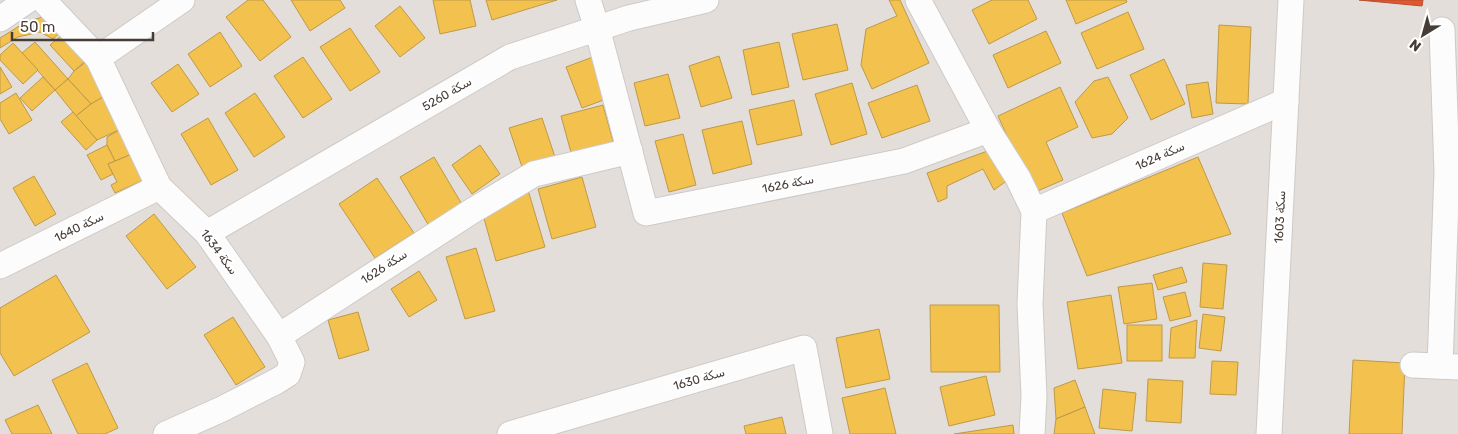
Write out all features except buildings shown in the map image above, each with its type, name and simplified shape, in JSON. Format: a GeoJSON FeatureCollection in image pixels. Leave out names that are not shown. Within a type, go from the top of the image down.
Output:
{"type":"FeatureCollection","features":[{"type":"Feature","properties":{"kind":"street"},"geometry":{"type":"LineString","coordinates":[[0,19],[28,0]]}},
{"type":"Feature","properties":{"kind":"street","name":"سكة 1634"},"geometry":{"type":"LineString","coordinates":[[43,0],[98,58],[159,187],[207,234],[279,336],[292,362],[288,374],[277,381],[230,406],[166,434]]}},
{"type":"Feature","properties":{"kind":"street"},"geometry":{"type":"LineString","coordinates":[[98,58],[182,0]]}},
{"type":"Feature","properties":{"kind":"street","name":"سكة 1626"},"geometry":{"type":"LineString","coordinates":[[588,0],[598,28],[646,213],[904,161],[988,130]]}},
{"type":"Feature","properties":{"kind":"street","name":"سكة 5260"},"geometry":{"type":"LineString","coordinates":[[207,234],[510,57],[628,18],[706,0]]}},
{"type":"Feature","properties":{"kind":"street"},"geometry":{"type":"LineString","coordinates":[[918,0],[988,130],[1018,178],[1034,211],[1030,304],[1034,396],[1032,434]]}},
{"type":"Feature","properties":{"kind":"street","name":"سكة 1603"},"geometry":{"type":"LineString","coordinates":[[1269,434],[1291,0]]}},
{"type":"Feature","properties":{"kind":"street"},"geometry":{"type":"LineString","coordinates":[[1413,365],[1449,366],[1453,172],[1442,30]]}},
{"type":"Feature","properties":{"kind":"street","name":"سكة 1624"},"geometry":{"type":"LineString","coordinates":[[1034,211],[1286,101]]}},
{"type":"Feature","properties":{"kind":"street","name":"سكة 1626"},"geometry":{"type":"LineString","coordinates":[[279,336],[472,211],[534,174],[630,151]]}},
{"type":"Feature","properties":{"kind":"street","name":"سكة 1640"},"geometry":{"type":"LineString","coordinates":[[0,266],[159,187]]}},
{"type":"Feature","properties":{"kind":"street","name":"سكة 1630"},"geometry":{"type":"LineString","coordinates":[[510,434],[804,348],[820,434]]}},
{"type":"Feature","properties":{"kind":"shaded area"},"geometry":{"type":"Polygon","coordinates":[[[0,0],[1458,0],[1458,434],[0,434],[0,0]]]}}]}
